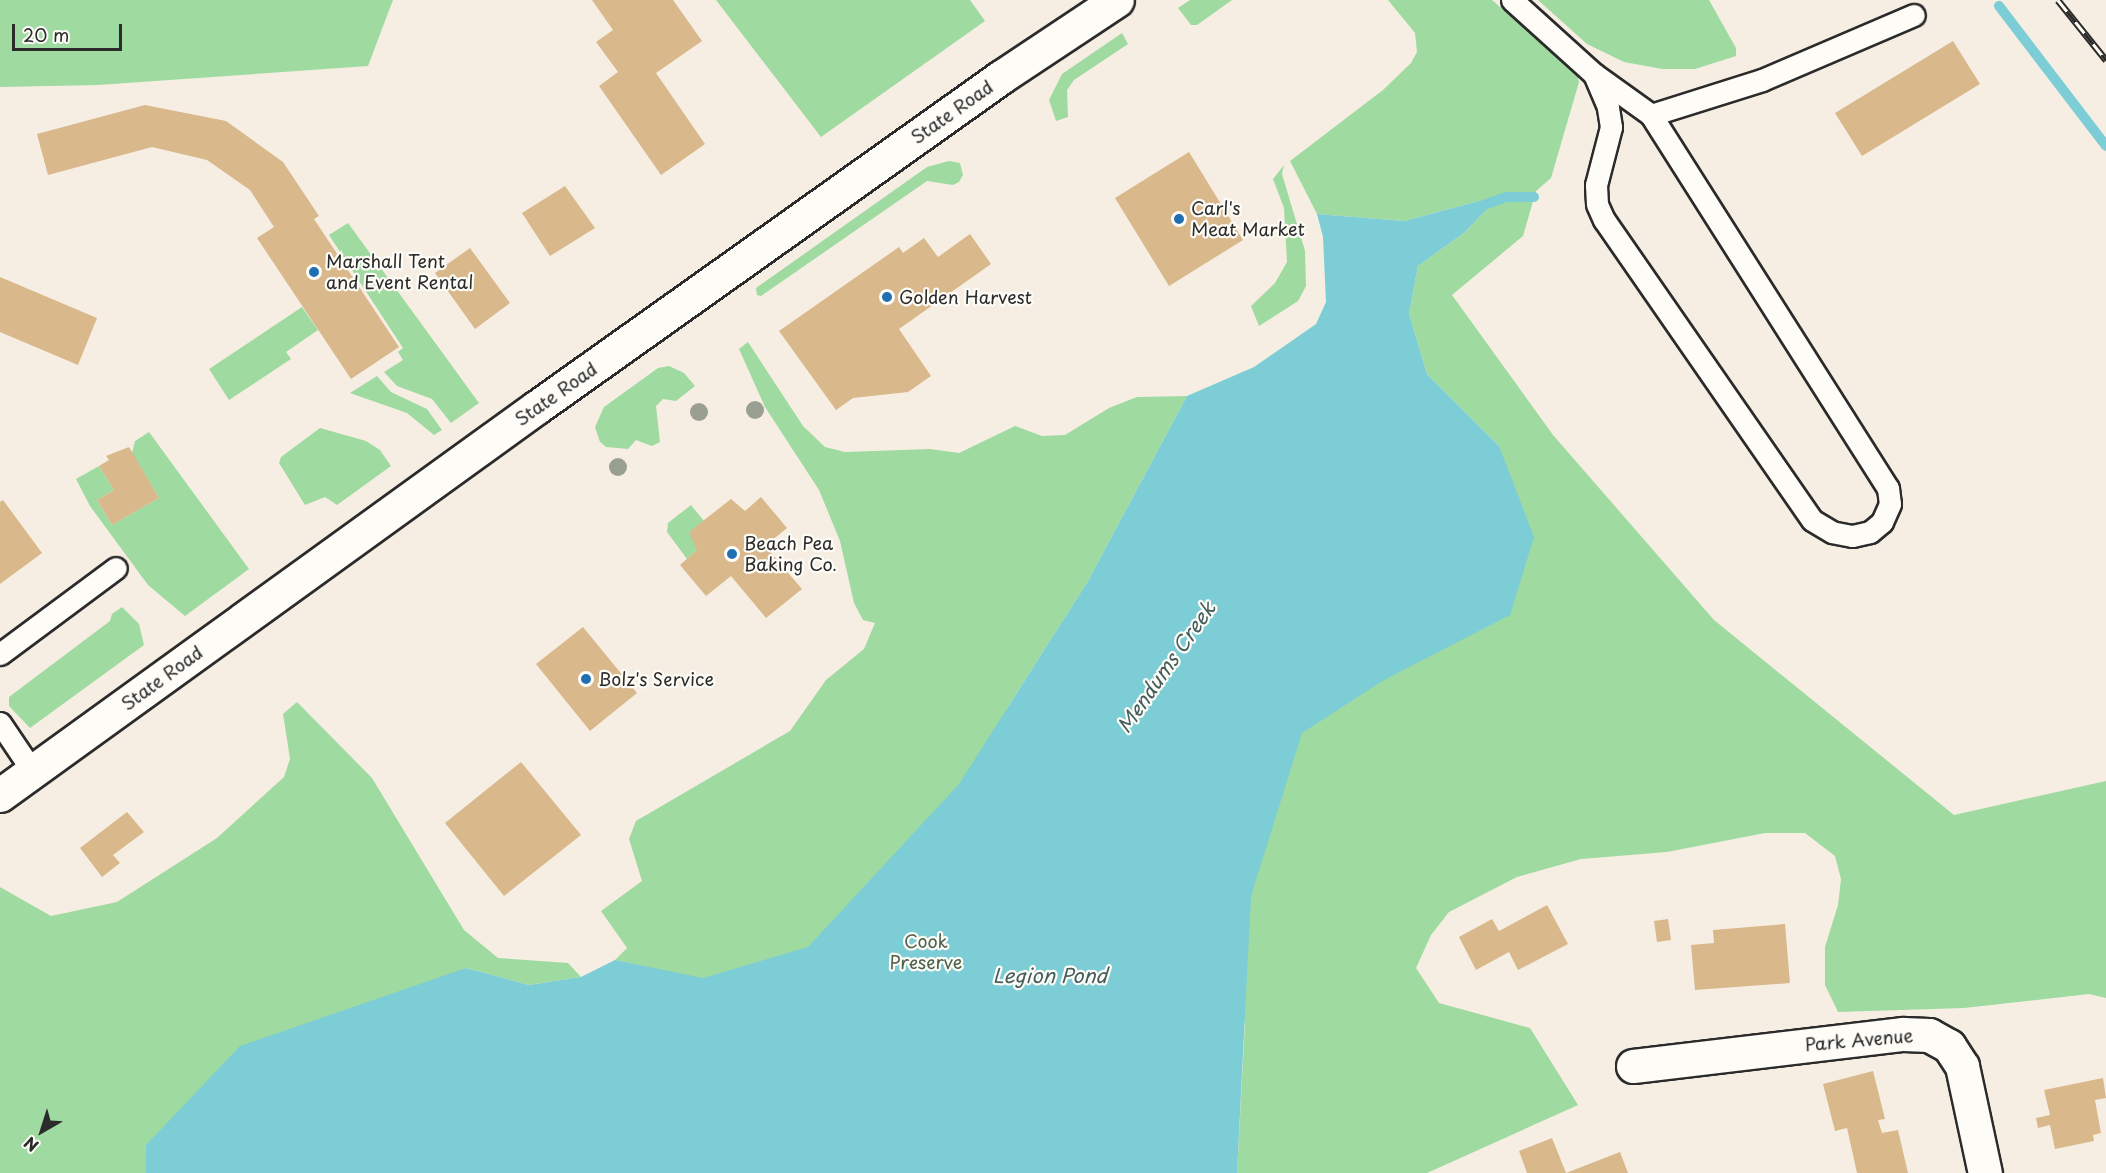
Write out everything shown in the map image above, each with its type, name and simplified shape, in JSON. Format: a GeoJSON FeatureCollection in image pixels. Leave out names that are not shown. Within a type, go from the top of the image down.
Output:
{"type":"FeatureCollection","features":[{"type":"Feature","properties":{"kind":"main road","name":"State Road"},"geometry":{"type":"LineString","coordinates":[[0,795],[537,407],[1001,77],[1117,0]]}},
{"type":"Feature","properties":{"kind":"main road","name":"Park Avenue"},"geometry":{"type":"LineString","coordinates":[[1633,1066],[1903,1034],[1929,1035],[1948,1046],[1962,1066],[1985,1173]]}},
{"type":"Feature","properties":{"kind":"lane"},"geometry":{"type":"LineString","coordinates":[[1512,0],[1594,74],[1651,115],[1888,488],[1890,504],[1882,522],[1870,532],[1852,536],[1832,532],[1812,520],[1604,220],[1597,204],[1596,185],[1611,127],[1608,107],[1594,74]]}},
{"type":"Feature","properties":{"kind":"lane"},"geometry":{"type":"LineString","coordinates":[[1651,115],[1762,80],[1914,15]]}},
{"type":"Feature","properties":{"kind":"lane"},"geometry":{"type":"LineString","coordinates":[[0,654],[116,568]]}},
{"type":"Feature","properties":{"kind":"lane"},"geometry":{"type":"LineString","coordinates":[[0,723],[33,772]]}},
{"type":"Feature","properties":{"kind":"green space"},"geometry":{"type":"Polygon","coordinates":[[[0,0],[393,0],[368,66],[98,85],[0,87],[0,0]]]}},
{"type":"Feature","properties":{"kind":"green space"},"geometry":{"type":"Polygon","coordinates":[[[716,0],[970,0],[985,21],[821,137],[716,0]]]}},
{"type":"Feature","properties":{"kind":"green space"},"geometry":{"type":"Polygon","coordinates":[[[1190,0],[1232,0],[1197,25],[1191,25],[1178,8],[1190,0]]]}},
{"type":"Feature","properties":{"kind":"green space","name":"Cook Preserve"},"geometry":{"type":"Polygon","coordinates":[[[1388,0],[1492,0],[1577,73],[1579,82],[1551,178],[1536,191],[1523,236],[1452,295],[1553,435],[1714,620],[1954,815],[2106,781],[2106,998],[2089,994],[1964,1008],[1838,1012],[1825,985],[1825,947],[1838,905],[1841,879],[1835,856],[1805,833],[1765,833],[1667,852],[1581,859],[1517,877],[1449,912],[1431,935],[1416,968],[1439,1003],[1530,1028],[1578,1105],[1427,1173],[1237,1173],[1245,1023],[365,1173],[638,965],[615,960],[627,948],[601,911],[642,881],[629,839],[636,821],[790,731],[826,680],[864,649],[875,623],[863,620],[854,603],[840,541],[819,490],[765,407],[739,349],[748,342],[803,426],[825,447],[845,452],[930,449],[959,453],[1015,426],[1042,436],[1065,435],[1109,408],[1137,397],[1187,396],[1088,581],[1006,710],[1499,446],[1427,374],[1409,314],[1418,266],[1464,233],[1487,209],[1483,200],[1404,221],[1317,214],[1290,161],[1383,90],[1411,63],[1417,52],[1415,33],[1388,0]]]}},
{"type":"Feature","properties":{"kind":"green space"},"geometry":{"type":"Polygon","coordinates":[[[1538,0],[1709,0],[1736,48],[1736,56],[1695,69],[1662,69],[1624,62],[1587,44],[1538,0]]]}},
{"type":"Feature","properties":{"kind":"green space"},"geometry":{"type":"Polygon","coordinates":[[[1122,33],[1128,44],[1074,80],[1067,90],[1068,117],[1056,121],[1049,100],[1062,74],[1122,33]]]}},
{"type":"Feature","properties":{"kind":"green space"},"geometry":{"type":"Polygon","coordinates":[[[949,161],[960,163],[963,175],[959,182],[953,185],[927,181],[761,296],[757,295],[756,288],[927,167],[949,161]]]}},
{"type":"Feature","properties":{"kind":"green space"},"geometry":{"type":"Polygon","coordinates":[[[1284,165],[1282,174],[1305,251],[1306,286],[1298,301],[1259,326],[1251,306],[1275,283],[1287,262],[1284,208],[1273,179],[1284,165]]]}},
{"type":"Feature","properties":{"kind":"green space"},"geometry":{"type":"Polygon","coordinates":[[[348,223],[479,403],[451,423],[432,399],[397,386],[384,372],[403,360],[398,352],[403,348],[329,235],[348,223]]]}},
{"type":"Feature","properties":{"kind":"green space"},"geometry":{"type":"Polygon","coordinates":[[[302,307],[318,330],[286,352],[291,359],[229,400],[209,369],[302,307]]]}},
{"type":"Feature","properties":{"kind":"green space"},"geometry":{"type":"Polygon","coordinates":[[[669,366],[684,373],[695,386],[676,401],[663,399],[656,406],[660,442],[652,446],[636,440],[628,449],[606,447],[600,442],[595,427],[604,407],[658,368],[669,366]]]}},
{"type":"Feature","properties":{"kind":"green space"},"geometry":{"type":"Polygon","coordinates":[[[377,376],[391,392],[427,409],[442,430],[434,435],[407,413],[350,393],[377,376]]]}},
{"type":"Feature","properties":{"kind":"green space"},"geometry":{"type":"Polygon","coordinates":[[[320,428],[366,441],[380,450],[391,466],[337,505],[325,497],[305,505],[279,463],[281,457],[320,428]]]}},
{"type":"Feature","properties":{"kind":"green space"},"geometry":{"type":"Polygon","coordinates":[[[149,432],[249,569],[185,616],[148,585],[90,506],[76,479],[99,466],[114,490],[97,500],[112,525],[159,498],[132,453],[135,441],[149,432]]]}},
{"type":"Feature","properties":{"kind":"green space"},"geometry":{"type":"Polygon","coordinates":[[[691,505],[704,521],[697,550],[687,559],[667,532],[668,523],[691,505]]]}},
{"type":"Feature","properties":{"kind":"green space"},"geometry":{"type":"Polygon","coordinates":[[[122,607],[139,624],[144,645],[30,728],[9,706],[9,697],[110,621],[112,614],[122,607]]]}},
{"type":"Feature","properties":{"kind":"green space"},"geometry":{"type":"Polygon","coordinates":[[[297,702],[372,778],[464,930],[498,958],[568,963],[581,977],[529,985],[466,968],[146,1145],[146,1173],[0,1173],[0,887],[51,916],[117,902],[217,838],[284,777],[290,759],[283,714],[297,702]]]}},
{"type":"Feature","properties":{"kind":"water","name":"Legion Pond"},"geometry":{"type":"Polygon","coordinates":[[[1483,200],[1487,209],[1464,233],[1418,266],[1409,314],[1427,374],[1499,446],[1534,537],[1510,615],[1384,680],[1302,733],[1251,896],[1237,1173],[146,1173],[146,1145],[240,1046],[466,968],[529,985],[581,977],[615,960],[703,978],[808,947],[959,784],[1088,581],[1187,396],[1254,367],[1316,324],[1326,302],[1323,237],[1317,214],[1404,221],[1483,200]]]}},
{"type":"Feature","properties":{"kind":"building"},"geometry":{"type":"Polygon","coordinates":[[[592,0],[673,0],[702,41],[656,73],[705,144],[661,175],[599,86],[618,72],[596,42],[613,30],[592,0]]]}},
{"type":"Feature","properties":{"kind":"building"},"geometry":{"type":"Polygon","coordinates":[[[1953,41],[1980,84],[1862,156],[1835,113],[1953,41]]]}},
{"type":"Feature","properties":{"kind":"building","name":"Marshall Tent and Event Rental"},"geometry":{"type":"Polygon","coordinates":[[[145,105],[226,121],[283,162],[319,216],[314,219],[399,347],[351,379],[257,238],[274,227],[250,190],[207,160],[152,147],[48,175],[37,134],[145,105]]]}},
{"type":"Feature","properties":{"kind":"building","name":"Carl's Meat Market"},"geometry":{"type":"Polygon","coordinates":[[[1189,152],[1243,240],[1169,286],[1115,198],[1189,152]]]}},
{"type":"Feature","properties":{"kind":"building"},"geometry":{"type":"Polygon","coordinates":[[[565,186],[595,228],[550,256],[522,213],[565,186]]]}},
{"type":"Feature","properties":{"kind":"building","name":"Golden Harvest"},"geometry":{"type":"Polygon","coordinates":[[[970,234],[991,264],[899,329],[931,376],[908,392],[853,398],[836,410],[779,331],[899,247],[903,253],[924,238],[938,257],[970,234]]]}},
{"type":"Feature","properties":{"kind":"building"},"geometry":{"type":"Polygon","coordinates":[[[470,248],[510,303],[475,329],[435,273],[470,248]]]}},
{"type":"Feature","properties":{"kind":"building"},"geometry":{"type":"Polygon","coordinates":[[[0,277],[97,318],[78,365],[0,332],[0,277]]]}},
{"type":"Feature","properties":{"kind":"building"},"geometry":{"type":"Polygon","coordinates":[[[129,447],[159,498],[112,525],[97,500],[114,490],[99,466],[109,460],[106,456],[129,447]]]}},
{"type":"Feature","properties":{"kind":"building","name":"Beach Pea Baking Co."},"geometry":{"type":"Polygon","coordinates":[[[761,497],[787,528],[765,546],[802,589],[766,618],[731,576],[706,596],[680,565],[697,550],[689,532],[731,499],[745,511],[761,497]]]}},
{"type":"Feature","properties":{"kind":"building"},"geometry":{"type":"Polygon","coordinates":[[[3,500],[42,553],[0,584],[0,502],[3,500]]]}},
{"type":"Feature","properties":{"kind":"building","name":"Bolz's Service"},"geometry":{"type":"Polygon","coordinates":[[[583,627],[637,693],[590,731],[536,664],[583,627]]]}},
{"type":"Feature","properties":{"kind":"building"},"geometry":{"type":"Polygon","coordinates":[[[521,762],[581,835],[504,896],[445,823],[521,762]]]}},
{"type":"Feature","properties":{"kind":"building"},"geometry":{"type":"Polygon","coordinates":[[[127,812],[144,832],[113,855],[120,863],[102,877],[80,848],[127,812]]]}},
{"type":"Feature","properties":{"kind":"building"},"geometry":{"type":"Polygon","coordinates":[[[1547,905],[1568,944],[1518,970],[1509,952],[1476,970],[1459,937],[1492,919],[1499,931],[1547,905]]]}},
{"type":"Feature","properties":{"kind":"building"},"geometry":{"type":"Polygon","coordinates":[[[1668,919],[1671,940],[1657,942],[1654,921],[1668,919]]]}},
{"type":"Feature","properties":{"kind":"building"},"geometry":{"type":"Polygon","coordinates":[[[1785,924],[1790,983],[1695,990],[1691,945],[1714,943],[1713,930],[1785,924]]]}},
{"type":"Feature","properties":{"kind":"building"},"geometry":{"type":"Polygon","coordinates":[[[1873,1071],[1885,1119],[1878,1120],[1882,1133],[1898,1130],[1908,1173],[1857,1173],[1847,1128],[1835,1131],[1823,1084],[1873,1071]]]}},
{"type":"Feature","properties":{"kind":"building"},"geometry":{"type":"Polygon","coordinates":[[[2103,1078],[2106,1098],[2095,1100],[2101,1133],[2093,1135],[2094,1141],[2055,1149],[2050,1125],[2038,1128],[2036,1118],[2050,1115],[2044,1090],[2103,1078]]]}},
{"type":"Feature","properties":{"kind":"building"},"geometry":{"type":"Polygon","coordinates":[[[1552,1138],[1566,1173],[1527,1173],[1519,1151],[1552,1138]]]}},
{"type":"Feature","properties":{"kind":"building"},"geometry":{"type":"Polygon","coordinates":[[[1620,1152],[1628,1173],[1566,1173],[1620,1152]]]}},
{"type":"Feature","properties":{"kind":"waterway","name":"Mendums Creek"},"geometry":{"type":"LineString","coordinates":[[1999,6],[2106,146]]}},
{"type":"Feature","properties":{"kind":"waterway","name":"Mendums Creek"},"geometry":{"type":"LineString","coordinates":[[1473,209],[1506,197],[1534,197]]}},
{"type":"Feature","properties":{"kind":"railway"},"geometry":{"type":"LineString","coordinates":[[2058,0],[2106,60]]}},
{"type":"Feature","properties":{"kind":"place","name":"Carl's Meat Market"},"geometry":{"type":"Point","coordinates":[1179,219]}},
{"type":"Feature","properties":{"kind":"place","name":"Marshall Tent and Event Rental"},"geometry":{"type":"Point","coordinates":[314,272]}},
{"type":"Feature","properties":{"kind":"place","name":"Golden Harvest"},"geometry":{"type":"Point","coordinates":[887,297]}},
{"type":"Feature","properties":{"kind":"place","name":"Beach Pea Baking Co."},"geometry":{"type":"Point","coordinates":[732,554]}},
{"type":"Feature","properties":{"kind":"place","name":"Bolz's Service"},"geometry":{"type":"Point","coordinates":[586,679]}}]}
